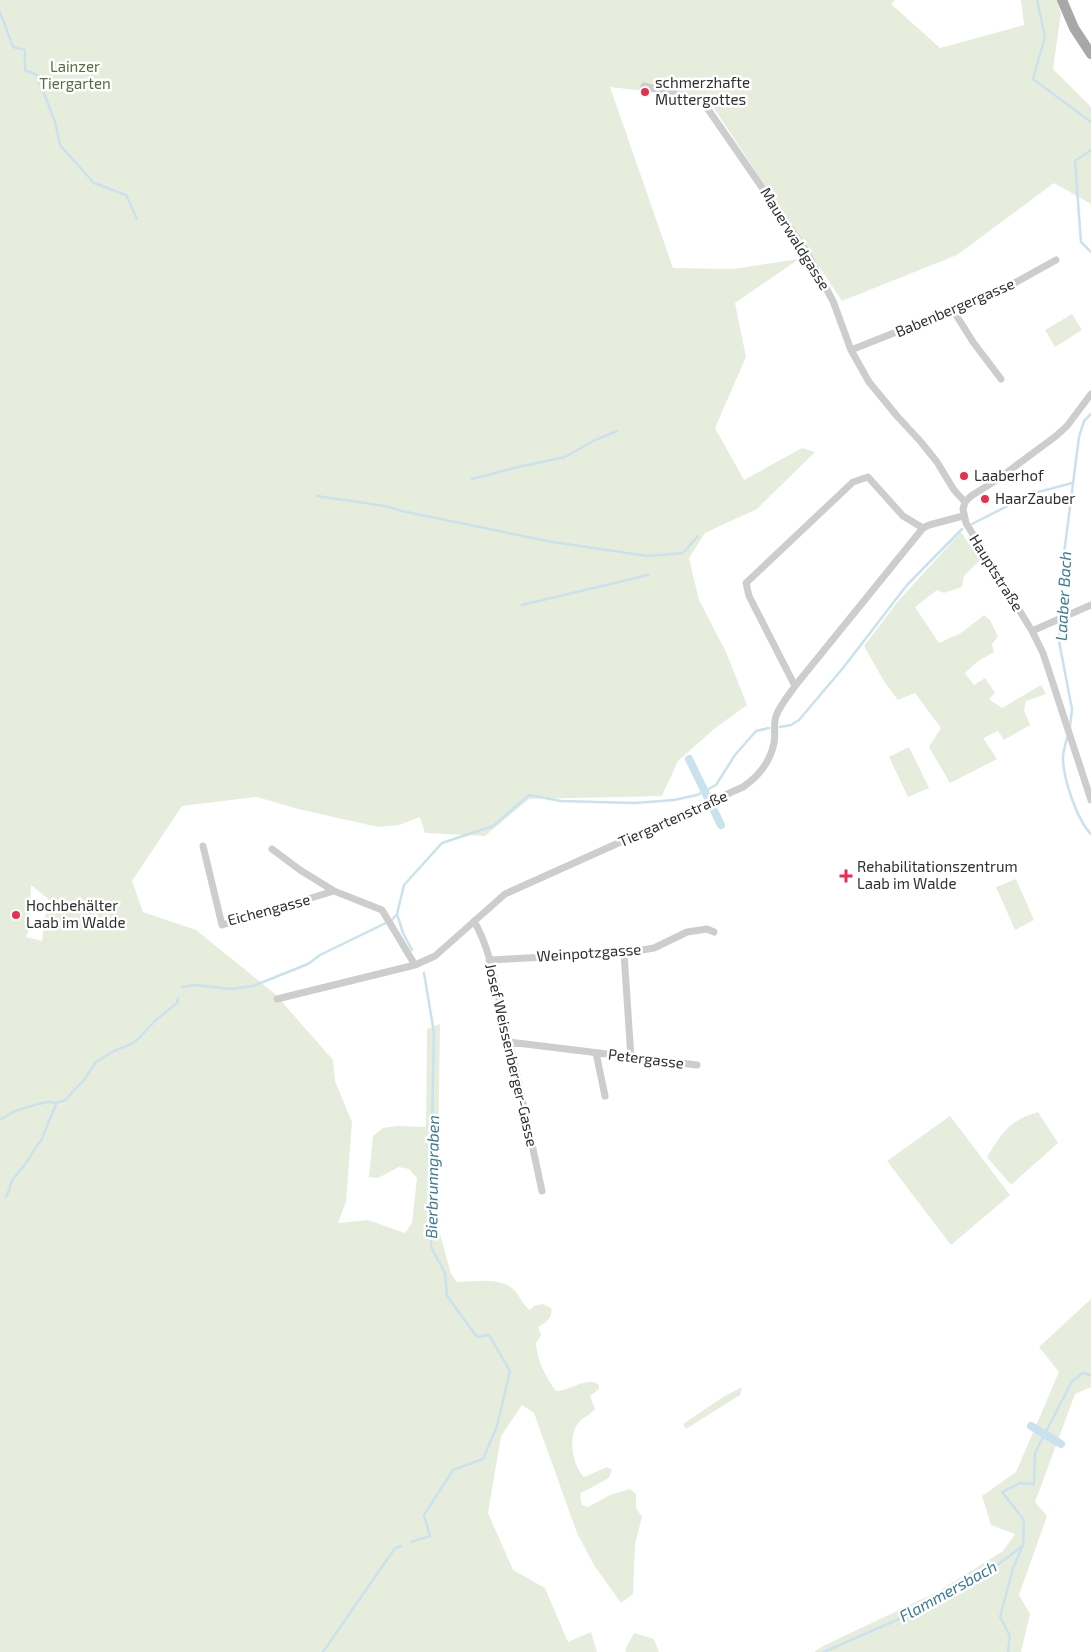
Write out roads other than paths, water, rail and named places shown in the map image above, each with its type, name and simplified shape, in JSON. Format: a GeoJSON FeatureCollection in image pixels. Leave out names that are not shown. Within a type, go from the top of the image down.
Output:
{"type":"FeatureCollection","features":[{"type":"Feature","properties":{"kind":"main road"},"geometry":{"type":"LineString","coordinates":[[1062,0],[1074,28],[1091,54]]}},
{"type":"Feature","properties":{"kind":"street","name":"Mauerwaldgasse"},"geometry":{"type":"LineString","coordinates":[[644,86],[703,102],[806,251],[833,301],[851,350],[869,382],[937,462],[954,490],[965,502]]}},
{"type":"Feature","properties":{"kind":"street","name":"Babenbergergasse"},"geometry":{"type":"LineString","coordinates":[[851,350],[1002,290],[1056,260]]}},
{"type":"Feature","properties":{"kind":"street"},"geometry":{"type":"LineString","coordinates":[[953,310],[973,342],[1001,379]]}},
{"type":"Feature","properties":{"kind":"street"},"geometry":{"type":"LineString","coordinates":[[965,502],[973,493],[998,479],[1068,426],[1091,394]]}},
{"type":"Feature","properties":{"kind":"street"},"geometry":{"type":"LineString","coordinates":[[795,686],[748,596],[746,583],[853,482],[868,477],[903,516],[922,528],[963,516]]}},
{"type":"Feature","properties":{"kind":"street","name":"Hauptstraße"},"geometry":{"type":"LineString","coordinates":[[965,502],[963,516],[970,530],[1032,631],[1043,653],[1091,800]]}},
{"type":"Feature","properties":{"kind":"street","name":"Tiergartenstraße"},"geometry":{"type":"LineString","coordinates":[[277,999],[415,965],[435,956],[505,894],[743,787],[756,779],[764,768],[772,750],[776,716],[782,705],[795,686],[922,528]]}},
{"type":"Feature","properties":{"kind":"street"},"geometry":{"type":"LineString","coordinates":[[1032,631],[1091,605]]}},
{"type":"Feature","properties":{"kind":"street","name":"Eichengasse"},"geometry":{"type":"LineString","coordinates":[[203,846],[222,924],[334,892]]}},
{"type":"Feature","properties":{"kind":"street"},"geometry":{"type":"LineString","coordinates":[[272,849],[334,892],[382,910],[415,965]]}},
{"type":"Feature","properties":{"kind":"street","name":"Josef Weissenberger-Gasse"},"geometry":{"type":"LineString","coordinates":[[474,921],[481,934],[489,960],[510,1042],[542,1191]]}},
{"type":"Feature","properties":{"kind":"street","name":"Weinpotzgasse"},"geometry":{"type":"LineString","coordinates":[[489,960],[624,953],[654,948],[687,932],[708,928],[714,932]]}},
{"type":"Feature","properties":{"kind":"street"},"geometry":{"type":"LineString","coordinates":[[624,953],[631,1058]]}},
{"type":"Feature","properties":{"kind":"street","name":"Petergasse"},"geometry":{"type":"LineString","coordinates":[[510,1042],[697,1065]]}},
{"type":"Feature","properties":{"kind":"street","name":"Petergasse"},"geometry":{"type":"LineString","coordinates":[[596,1053],[605,1096]]}},
{"type":"Feature","properties":{"kind":"waterway","name":"Laaber Bach"},"geometry":{"type":"LineString","coordinates":[[1037,0],[1045,37],[1033,79],[1091,122]]}},
{"type":"Feature","properties":{"kind":"waterway"},"geometry":{"type":"LineString","coordinates":[[0,12],[13,47],[25,50],[25,70],[37,75],[55,122],[60,145],[94,183],[126,195],[137,219]]}},
{"type":"Feature","properties":{"kind":"waterway","name":"Laaber Bach"},"geometry":{"type":"LineString","coordinates":[[1091,150],[1075,161],[1081,242],[1091,252]]}},
{"type":"Feature","properties":{"kind":"waterway","name":"Laaber Bach"},"geometry":{"type":"LineString","coordinates":[[1070,727],[1072,709],[1059,641],[1062,569],[1079,437],[1084,421],[1091,414]]}},
{"type":"Feature","properties":{"kind":"waterway"},"geometry":{"type":"LineString","coordinates":[[472,479],[565,457],[593,441],[617,431]]}},
{"type":"Feature","properties":{"kind":"waterway"},"geometry":{"type":"LineString","coordinates":[[972,524],[1031,494],[1072,483]]}},
{"type":"Feature","properties":{"kind":"waterway"},"geometry":{"type":"LineString","coordinates":[[317,496],[385,506],[552,542],[648,556],[683,553],[698,536]]}},
{"type":"Feature","properties":{"kind":"waterway"},"geometry":{"type":"LineString","coordinates":[[780,727],[791,725],[799,720],[843,668],[907,585],[962,529]]}},
{"type":"Feature","properties":{"kind":"waterway"},"geometry":{"type":"LineString","coordinates":[[522,605],[648,575]]}},
{"type":"Feature","properties":{"kind":"waterway","name":"Bierbrunngraben"},"geometry":{"type":"LineString","coordinates":[[412,950],[403,933],[397,914],[404,885],[442,843],[493,826],[529,795],[561,801],[635,803],[674,800],[697,795],[716,785],[735,755],[756,731],[769,728]]}},
{"type":"Feature","properties":{"kind":"waterway","name":"Laaber Bach"},"geometry":{"type":"LineString","coordinates":[[1068,735],[1063,755],[1065,776],[1076,809],[1091,834]]}},
{"type":"Feature","properties":{"kind":"waterway","name":"Bierbrunngraben"},"geometry":{"type":"LineString","coordinates":[[689,759],[721,825]]}},
{"type":"Feature","properties":{"kind":"waterway"},"geometry":{"type":"LineString","coordinates":[[182,987],[195,985],[231,989],[253,986],[308,964],[320,955],[392,920],[397,914]]}},
{"type":"Feature","properties":{"kind":"waterway","name":"Bierbrunngraben"},"geometry":{"type":"LineString","coordinates":[[411,1542],[430,1536],[424,1515],[453,1470],[483,1459],[497,1426],[510,1371],[489,1335],[477,1337],[447,1296],[445,1273],[431,1247],[434,1033],[424,973]]}},
{"type":"Feature","properties":{"kind":"waterway"},"geometry":{"type":"LineString","coordinates":[[0,1120],[15,1111],[38,1104],[56,1103],[65,1100],[84,1080],[96,1062],[136,1041],[156,1020],[177,1003],[178,998]]}},
{"type":"Feature","properties":{"kind":"waterway"},"geometry":{"type":"LineString","coordinates":[[6,1197],[13,1179],[41,1141],[56,1104]]}},
{"type":"Feature","properties":{"kind":"waterway","name":"Flammersbach"},"geometry":{"type":"LineString","coordinates":[[1008,1652],[1010,1636],[1000,1617],[1013,1568],[1023,1545],[1024,1520],[1002,1492],[1020,1483],[1034,1484],[1035,1453],[1072,1381],[1083,1373],[1091,1375]]}},
{"type":"Feature","properties":{"kind":"waterway","name":"Flammersbach"},"geometry":{"type":"LineString","coordinates":[[1031,1426],[1061,1444]]}},
{"type":"Feature","properties":{"kind":"waterway","name":"Bierbrunngraben"},"geometry":{"type":"LineString","coordinates":[[323,1652],[395,1548],[401,1546]]}},
{"type":"Feature","properties":{"kind":"waterway","name":"Flammersbach"},"geometry":{"type":"LineString","coordinates":[[824,1652],[899,1619],[991,1570],[1022,1546]]}},
{"type":"Feature","properties":{"kind":"place","name":"schmerzhafte Muttergottes"},"geometry":{"type":"Point","coordinates":[645,92]}},
{"type":"Feature","properties":{"kind":"place","name":"Laaberhof"},"geometry":{"type":"Point","coordinates":[964,476]}},
{"type":"Feature","properties":{"kind":"place","name":"HaarZauber"},"geometry":{"type":"Point","coordinates":[985,499]}},
{"type":"Feature","properties":{"kind":"place","name":"Rehabilitationszentrum Laab im Walde"},"geometry":{"type":"Point","coordinates":[846,876]}},
{"type":"Feature","properties":{"kind":"place","name":"Hochbehälter Laab im Walde"},"geometry":{"type":"Point","coordinates":[16,915]}},
{"type":"Feature","properties":{"kind":"park label","name":"Lainzer Tiergarten"},"geometry":{"type":"Point","coordinates":[75,76]}}]}
